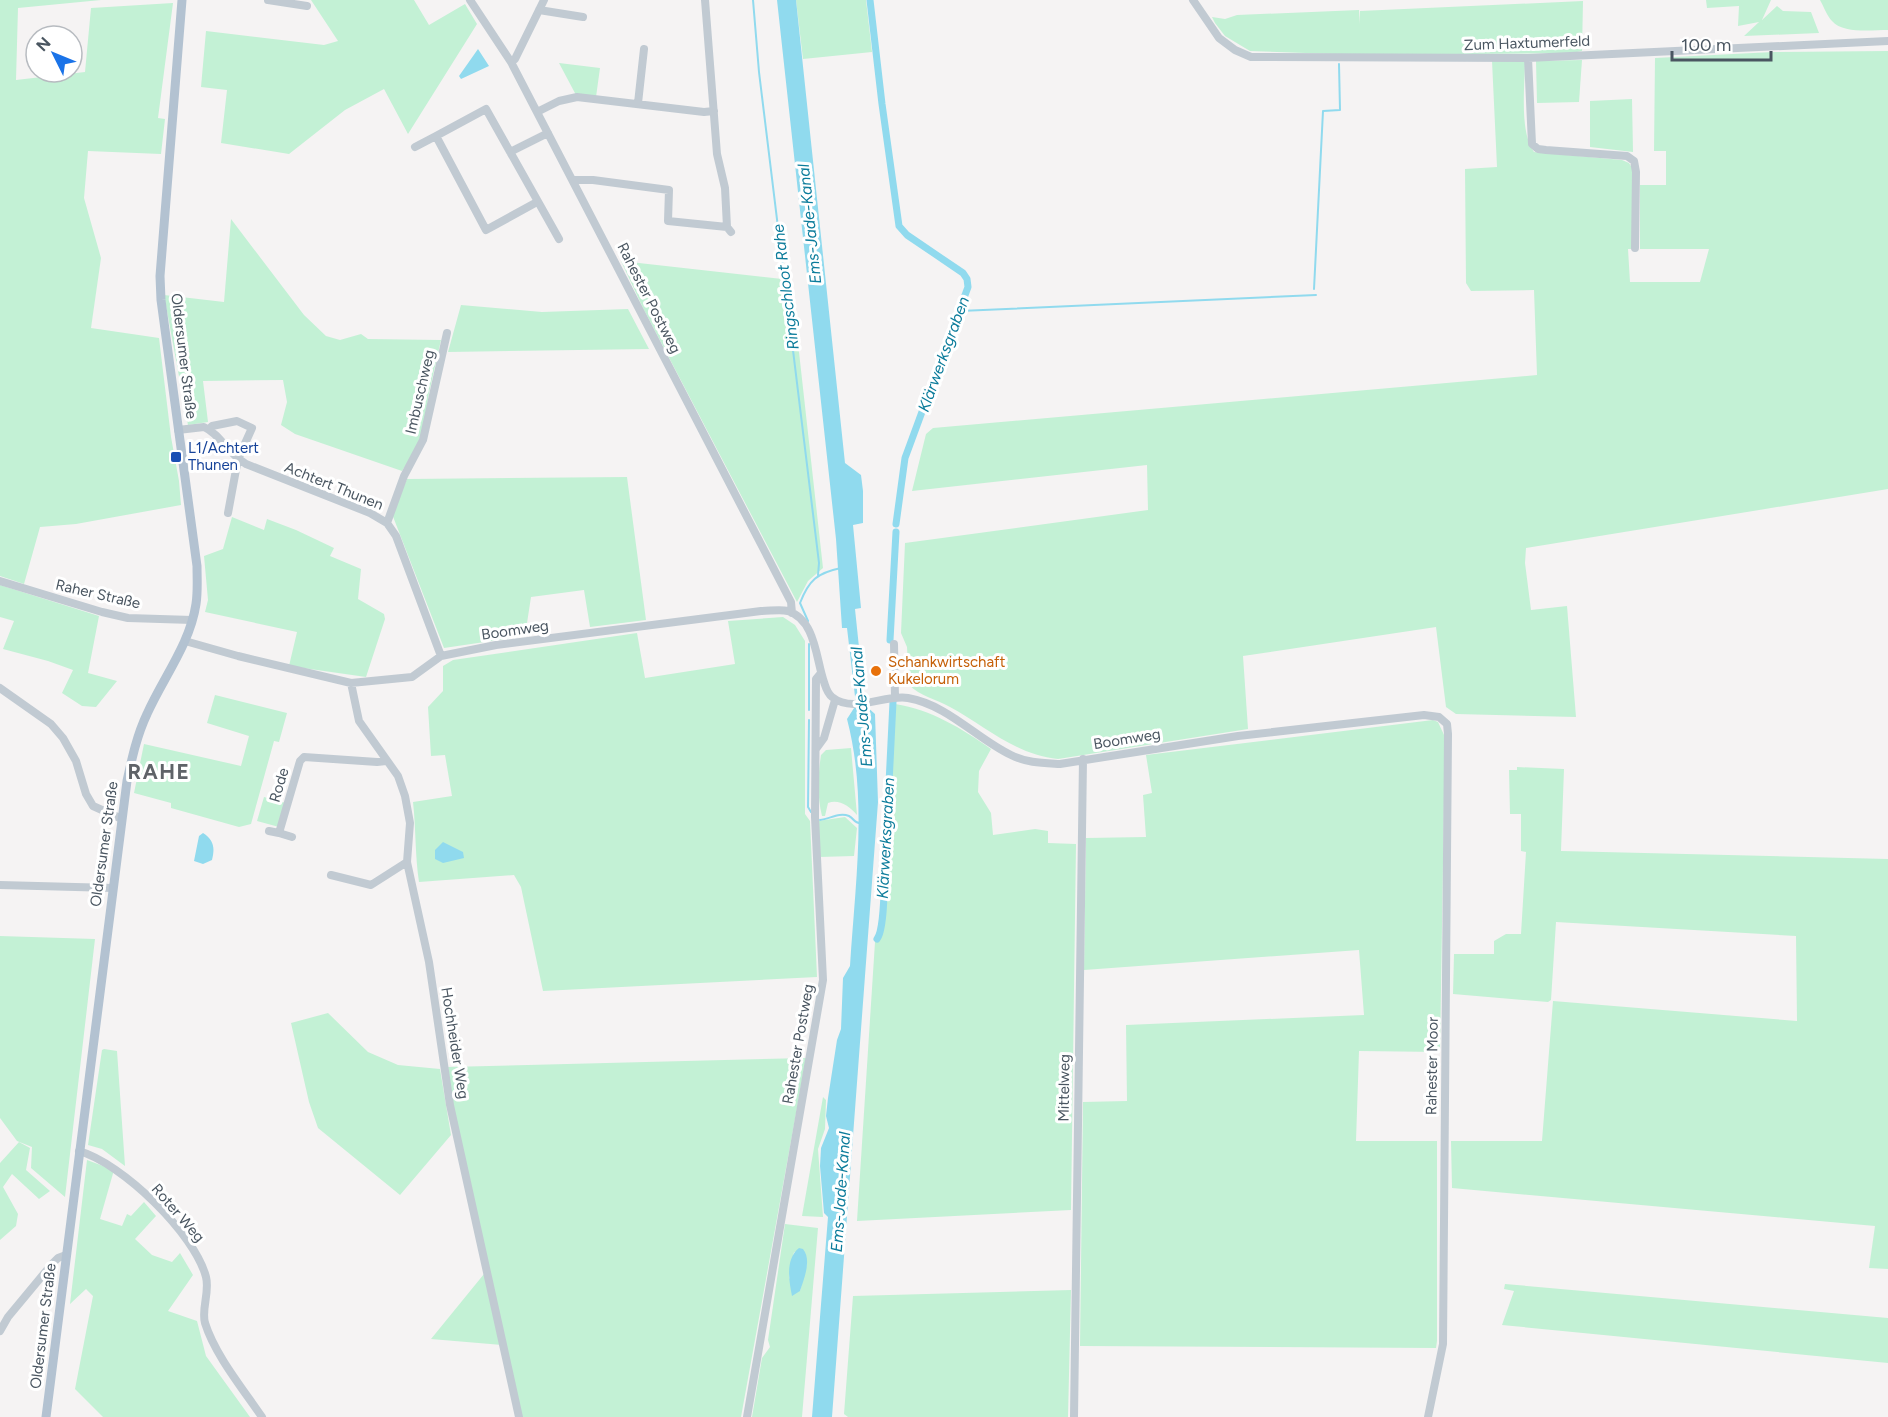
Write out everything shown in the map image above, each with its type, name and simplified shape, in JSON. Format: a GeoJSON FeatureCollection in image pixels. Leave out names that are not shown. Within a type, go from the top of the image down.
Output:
{"type":"FeatureCollection","features":[{"type":"Feature","properties":{"kind":"main road","name":"Oldersumer Straße"},"geometry":{"type":"LineString","coordinates":[[46,1417],[122,819],[135,745],[146,716],[185,641],[197,597],[197,566],[161,300],[160,276],[182,0]]}},
{"type":"Feature","properties":{"kind":"street"},"geometry":{"type":"LineString","coordinates":[[269,0],[307,6]]}},
{"type":"Feature","properties":{"kind":"street","name":"Rahester Postweg"},"geometry":{"type":"LineString","coordinates":[[470,0],[511,62],[573,180],[791,602],[792,613]]}},
{"type":"Feature","properties":{"kind":"street"},"geometry":{"type":"LineString","coordinates":[[511,62],[515,59],[544,0]]}},
{"type":"Feature","properties":{"kind":"street"},"geometry":{"type":"LineString","coordinates":[[573,180],[593,180],[669,190],[669,221],[729,229],[725,188],[717,153],[705,0]]}},
{"type":"Feature","properties":{"kind":"street","name":"Zum Haxtumerfeld"},"geometry":{"type":"LineString","coordinates":[[1193,0],[1219,38],[1235,50],[1251,57],[1528,58],[1888,41]]}},
{"type":"Feature","properties":{"kind":"street"},"geometry":{"type":"LineString","coordinates":[[539,10],[583,17]]}},
{"type":"Feature","properties":{"kind":"street"},"geometry":{"type":"LineString","coordinates":[[638,104],[644,49]]}},
{"type":"Feature","properties":{"kind":"street"},"geometry":{"type":"LineString","coordinates":[[1528,58],[1532,144],[1538,149],[1628,156],[1634,161],[1636,172],[1635,248]]}},
{"type":"Feature","properties":{"kind":"street"},"geometry":{"type":"LineString","coordinates":[[537,112],[559,101],[577,97],[704,112],[714,111]]}},
{"type":"Feature","properties":{"kind":"street"},"geometry":{"type":"LineString","coordinates":[[415,147],[486,109],[558,239]]}},
{"type":"Feature","properties":{"kind":"street"},"geometry":{"type":"LineString","coordinates":[[510,152],[548,133]]}},
{"type":"Feature","properties":{"kind":"street"},"geometry":{"type":"LineString","coordinates":[[436,136],[486,230],[537,202]]}},
{"type":"Feature","properties":{"kind":"street","name":"Imbuschweg"},"geometry":{"type":"LineString","coordinates":[[387,523],[404,476],[423,440],[447,333]]}},
{"type":"Feature","properties":{"kind":"street"},"geometry":{"type":"LineString","coordinates":[[178,429],[199,426],[209,429],[212,426],[237,421],[252,428],[238,459],[228,513]]}},
{"type":"Feature","properties":{"kind":"street","name":"Achtert Thunen"},"geometry":{"type":"LineString","coordinates":[[209,429],[238,459],[263,472],[370,513],[387,523],[396,536],[441,656]]}},
{"type":"Feature","properties":{"kind":"street","name":"Raher Straße"},"geometry":{"type":"LineString","coordinates":[[0,580],[128,618],[192,620]]}},
{"type":"Feature","properties":{"kind":"street","name":"Boomweg"},"geometry":{"type":"LineString","coordinates":[[185,641],[351,683],[412,677],[441,656],[496,645],[750,612],[785,610],[792,613]]}},
{"type":"Feature","properties":{"kind":"street"},"geometry":{"type":"LineString","coordinates":[[792,613],[806,627],[815,644],[820,673],[828,694],[835,699],[824,738],[815,750]]}},
{"type":"Feature","properties":{"kind":"street"},"geometry":{"type":"LineString","coordinates":[[894,644],[895,698]]}},
{"type":"Feature","properties":{"kind":"street","name":"Rahester Postweg"},"geometry":{"type":"LineString","coordinates":[[747,1417],[823,980],[814,817],[816,679],[820,673]]}},
{"type":"Feature","properties":{"kind":"street","name":"Hochheider Weg"},"geometry":{"type":"LineString","coordinates":[[351,683],[359,721],[398,776],[405,796],[410,823],[407,862],[429,962],[450,1105],[519,1417]]}},
{"type":"Feature","properties":{"kind":"street"},"geometry":{"type":"LineString","coordinates":[[0,688],[51,724],[63,738],[76,761],[86,794],[93,806],[122,819]]}},
{"type":"Feature","properties":{"kind":"street","name":"Boomweg"},"geometry":{"type":"LineString","coordinates":[[835,699],[850,704],[908,698],[929,705],[960,722],[1013,756],[1035,763],[1060,764],[1238,736],[1424,715],[1439,717]]}},
{"type":"Feature","properties":{"kind":"street","name":"Rahester Moor"},"geometry":{"type":"LineString","coordinates":[[1428,1417],[1443,1344],[1448,734],[1447,724],[1439,717]]}},
{"type":"Feature","properties":{"kind":"street","name":"Rode"},"geometry":{"type":"LineString","coordinates":[[279,833],[300,761],[304,757],[377,762],[386,760]]}},
{"type":"Feature","properties":{"kind":"street","name":"Mittelweg"},"geometry":{"type":"LineString","coordinates":[[1074,1417],[1083,759]]}},
{"type":"Feature","properties":{"kind":"street"},"geometry":{"type":"LineString","coordinates":[[269,831],[292,837]]}},
{"type":"Feature","properties":{"kind":"street"},"geometry":{"type":"LineString","coordinates":[[331,875],[371,885],[407,862]]}},
{"type":"Feature","properties":{"kind":"street"},"geometry":{"type":"LineString","coordinates":[[0,885],[113,888]]}},
{"type":"Feature","properties":{"kind":"street","name":"Roter Weg"},"geometry":{"type":"LineString","coordinates":[[79,1151],[121,1172],[157,1205],[189,1243],[200,1262],[206,1279],[205,1324],[226,1365],[262,1417]]}},
{"type":"Feature","properties":{"kind":"street"},"geometry":{"type":"LineString","coordinates":[[0,1331],[8,1317],[52,1264],[58,1258],[66,1255]]}},
{"type":"Feature","properties":{"kind":"green space"},"geometry":{"type":"Polygon","coordinates":[[[0,0],[101,0],[18,8],[16,80],[24,79],[24,84],[84,84],[91,8],[173,3],[158,118],[165,119],[161,154],[88,151],[84,198],[101,258],[91,328],[159,338],[181,505],[76,524],[40,527],[24,584],[0,576],[0,0]]]}},
{"type":"Feature","properties":{"kind":"green space"},"geometry":{"type":"Polygon","coordinates":[[[311,0],[414,0],[429,25],[465,4],[477,24],[408,134],[384,89],[345,110],[289,154],[221,143],[227,90],[201,87],[206,31],[324,45],[338,41],[311,0]]]}},
{"type":"Feature","properties":{"kind":"green space"},"geometry":{"type":"Polygon","coordinates":[[[796,0],[866,0],[872,52],[803,59],[796,0]]]}},
{"type":"Feature","properties":{"kind":"green space"},"geometry":{"type":"Polygon","coordinates":[[[1706,0],[1771,0],[1762,20],[1777,6],[1783,11],[1811,12],[1819,33],[1744,36],[1759,22],[1738,26],[1739,6],[1707,8],[1706,0]]]}},
{"type":"Feature","properties":{"kind":"green space"},"geometry":{"type":"Polygon","coordinates":[[[1820,0],[1888,0],[1888,30],[1843,28],[1830,19],[1820,0]]]}},
{"type":"Feature","properties":{"kind":"green space"},"geometry":{"type":"Polygon","coordinates":[[[1583,1],[1582,51],[1572,53],[1362,55],[1250,51],[1225,36],[1212,17],[1225,19],[1237,15],[1359,10],[1360,24],[1360,11],[1583,1]]]}},
{"type":"Feature","properties":{"kind":"green space"},"geometry":{"type":"Polygon","coordinates":[[[1888,51],[1888,489],[1526,548],[1525,563],[1531,610],[1567,606],[1576,717],[1456,714],[1446,707],[1436,627],[1243,656],[1248,729],[1058,759],[1028,752],[1015,746],[909,685],[907,647],[901,633],[905,543],[1148,510],[1147,465],[912,491],[926,434],[933,428],[1537,375],[1534,290],[1471,291],[1466,283],[1465,169],[1497,167],[1492,61],[1525,61],[1526,132],[1534,152],[1622,160],[1629,163],[1632,168],[1633,249],[1628,249],[1630,282],[1700,282],[1709,249],[1640,249],[1640,185],[1666,185],[1666,151],[1654,151],[1655,58],[1773,52],[1888,51]]]}},
{"type":"Feature","properties":{"kind":"green space"},"geometry":{"type":"Polygon","coordinates":[[[1582,60],[1579,102],[1537,103],[1536,61],[1582,60]]]}},
{"type":"Feature","properties":{"kind":"green space"},"geometry":{"type":"Polygon","coordinates":[[[559,63],[600,68],[596,97],[576,95],[559,63]]]}},
{"type":"Feature","properties":{"kind":"green space"},"geometry":{"type":"Polygon","coordinates":[[[1632,99],[1633,152],[1590,147],[1590,101],[1632,99]]]}},
{"type":"Feature","properties":{"kind":"green space"},"geometry":{"type":"Polygon","coordinates":[[[231,219],[304,315],[326,336],[340,340],[361,334],[368,339],[441,340],[417,448],[402,471],[295,434],[281,425],[287,402],[283,380],[203,381],[208,422],[188,425],[164,295],[224,302],[231,219]]]}},
{"type":"Feature","properties":{"kind":"green space"},"geometry":{"type":"Polygon","coordinates":[[[621,261],[791,280],[823,568],[808,581],[797,602],[643,308],[621,261]]]}},
{"type":"Feature","properties":{"kind":"green space"},"geometry":{"type":"Polygon","coordinates":[[[461,305],[542,312],[628,309],[649,349],[448,352],[461,305]]]}},
{"type":"Feature","properties":{"kind":"green space"},"geometry":{"type":"Polygon","coordinates":[[[627,477],[646,620],[590,627],[584,590],[531,597],[525,636],[444,648],[392,514],[407,479],[627,477]]]}},
{"type":"Feature","properties":{"kind":"green space"},"geometry":{"type":"Polygon","coordinates":[[[232,517],[264,530],[267,519],[296,530],[334,548],[330,556],[361,569],[358,599],[384,614],[385,619],[366,677],[289,666],[297,632],[205,612],[208,600],[204,556],[223,549],[232,517]]]}},
{"type":"Feature","properties":{"kind":"green space"},"geometry":{"type":"Polygon","coordinates":[[[0,585],[99,616],[88,673],[117,681],[96,707],[82,706],[62,693],[73,670],[3,649],[14,621],[0,617],[0,585]]]}},
{"type":"Feature","properties":{"kind":"green space"},"geometry":{"type":"Polygon","coordinates":[[[783,617],[795,625],[805,641],[805,814],[810,821],[817,977],[543,991],[521,887],[514,875],[419,882],[413,802],[452,796],[445,755],[431,756],[428,707],[443,691],[443,666],[453,660],[637,633],[645,678],[735,664],[728,621],[783,617]]]}},
{"type":"Feature","properties":{"kind":"green space"},"geometry":{"type":"Polygon","coordinates":[[[215,695],[287,713],[279,742],[274,741],[251,824],[239,827],[171,808],[171,803],[134,793],[144,744],[241,766],[249,736],[207,723],[215,695]]]}},
{"type":"Feature","properties":{"kind":"green space"},"geometry":{"type":"Polygon","coordinates":[[[895,704],[934,715],[991,749],[979,771],[978,792],[991,813],[993,835],[1035,829],[1048,831],[1048,843],[1076,844],[1071,1210],[857,1221],[875,942],[880,939],[888,890],[895,704]]]}},
{"type":"Feature","properties":{"kind":"green space"},"geometry":{"type":"Polygon","coordinates":[[[1433,720],[1438,722],[1445,737],[1440,1052],[1359,1051],[1356,1141],[1437,1141],[1436,1348],[1080,1346],[1083,1102],[1127,1101],[1126,1025],[1364,1015],[1359,950],[1084,970],[1086,838],[1146,837],[1143,795],[1152,793],[1146,755],[1433,720]]]}},
{"type":"Feature","properties":{"kind":"green space"},"geometry":{"type":"Polygon","coordinates":[[[851,748],[857,815],[844,804],[832,802],[828,803],[825,816],[822,816],[818,786],[821,755],[826,750],[851,748]]]}},
{"type":"Feature","properties":{"kind":"green space"},"geometry":{"type":"Polygon","coordinates":[[[1517,767],[1564,769],[1561,851],[1888,859],[1888,1269],[1869,1268],[1875,1226],[1452,1188],[1451,1141],[1542,1141],[1553,1001],[1797,1021],[1796,936],[1556,922],[1551,1000],[1548,1002],[1453,994],[1454,954],[1494,954],[1494,941],[1506,934],[1521,934],[1526,852],[1521,851],[1521,814],[1510,814],[1509,770],[1517,770],[1517,767]]]}},
{"type":"Feature","properties":{"kind":"green space"},"geometry":{"type":"Polygon","coordinates":[[[264,797],[286,803],[279,827],[257,821],[264,797]]]}},
{"type":"Feature","properties":{"kind":"green space"},"geometry":{"type":"Polygon","coordinates":[[[845,817],[857,828],[854,856],[819,857],[818,821],[845,817]]]}},
{"type":"Feature","properties":{"kind":"green space"},"geometry":{"type":"Polygon","coordinates":[[[0,936],[95,939],[65,1197],[31,1168],[32,1147],[17,1141],[0,1118],[0,936]]]}},
{"type":"Feature","properties":{"kind":"green space"},"geometry":{"type":"Polygon","coordinates":[[[328,1013],[368,1052],[398,1065],[440,1069],[451,1135],[400,1195],[318,1128],[309,1102],[291,1023],[328,1013]]]}},
{"type":"Feature","properties":{"kind":"green space"},"geometry":{"type":"Polygon","coordinates":[[[102,1050],[117,1051],[125,1166],[102,1149],[88,1145],[102,1050]]]}},
{"type":"Feature","properties":{"kind":"green space"},"geometry":{"type":"Polygon","coordinates":[[[806,1058],[741,1417],[522,1417],[452,1104],[448,1067],[806,1058]]]}},
{"type":"Feature","properties":{"kind":"green space"},"geometry":{"type":"Polygon","coordinates":[[[823,1097],[826,1100],[825,1129],[818,1149],[823,1217],[802,1216],[823,1097]]]}},
{"type":"Feature","properties":{"kind":"green space"},"geometry":{"type":"Polygon","coordinates":[[[19,1142],[30,1148],[26,1170],[50,1191],[39,1199],[12,1174],[3,1187],[18,1214],[16,1226],[0,1240],[0,1163],[19,1142]]]}},
{"type":"Feature","properties":{"kind":"green space"},"geometry":{"type":"Polygon","coordinates":[[[87,1160],[114,1170],[100,1219],[122,1226],[127,1214],[131,1216],[144,1202],[156,1216],[135,1239],[152,1255],[172,1262],[180,1253],[193,1275],[168,1311],[197,1321],[206,1356],[250,1417],[103,1417],[75,1389],[93,1296],[86,1289],[70,1304],[87,1160]]]}},
{"type":"Feature","properties":{"kind":"green space"},"geometry":{"type":"Polygon","coordinates":[[[785,1224],[818,1228],[802,1417],[752,1417],[762,1358],[770,1347],[768,1340],[785,1224]],[[794,1252],[789,1278],[800,1291],[807,1264],[794,1252]]]}},
{"type":"Feature","properties":{"kind":"green space"},"geometry":{"type":"Polygon","coordinates":[[[484,1274],[502,1345],[431,1339],[484,1274]]]}},
{"type":"Feature","properties":{"kind":"green space"},"geometry":{"type":"Polygon","coordinates":[[[1505,1284],[1888,1318],[1888,1363],[1502,1325],[1514,1291],[1504,1289],[1505,1284]]]}},
{"type":"Feature","properties":{"kind":"green space"},"geometry":{"type":"Polygon","coordinates":[[[1071,1290],[1068,1417],[848,1417],[844,1414],[853,1296],[1071,1290]]]}},
{"type":"Feature","properties":{"kind":"water","name":"Ems-Jade-Kanal"},"geometry":{"type":"Polygon","coordinates":[[[777,0],[796,0],[845,463],[861,475],[863,491],[863,523],[853,525],[861,608],[855,609],[865,705],[875,714],[878,802],[832,1417],[812,1417],[828,1217],[824,1213],[820,1166],[821,1148],[829,1128],[826,1116],[837,1040],[841,1029],[843,978],[850,966],[857,873],[858,811],[857,780],[847,719],[856,705],[847,628],[842,628],[836,539],[777,0]]]}},
{"type":"Feature","properties":{"kind":"water"},"geometry":{"type":"Polygon","coordinates":[[[478,49],[489,66],[461,79],[459,76],[478,49]]]}},
{"type":"Feature","properties":{"kind":"water"},"geometry":{"type":"Polygon","coordinates":[[[203,833],[211,841],[213,852],[212,860],[203,864],[194,861],[199,836],[203,833]]]}},
{"type":"Feature","properties":{"kind":"water"},"geometry":{"type":"Polygon","coordinates":[[[443,842],[463,852],[464,858],[443,863],[435,859],[435,850],[443,842]]]}},
{"type":"Feature","properties":{"kind":"water"},"geometry":{"type":"Polygon","coordinates":[[[799,1248],[806,1253],[806,1270],[800,1291],[792,1296],[789,1277],[790,1264],[799,1248]]]}},
{"type":"Feature","properties":{"kind":"waterway","name":"Ringschloot Rahe"},"geometry":{"type":"LineString","coordinates":[[753,0],[759,72],[819,563],[818,575]]}},
{"type":"Feature","properties":{"kind":"waterway","name":"Klärwerksgraben"},"geometry":{"type":"LineString","coordinates":[[870,0],[899,226],[907,235],[963,273],[968,287],[905,458],[896,524]]}},
{"type":"Feature","properties":{"kind":"waterway"},"geometry":{"type":"LineString","coordinates":[[1314,289],[1323,111],[1340,110],[1339,64]]}},
{"type":"Feature","properties":{"kind":"waterway"},"geometry":{"type":"LineString","coordinates":[[960,311],[1316,295]]}},
{"type":"Feature","properties":{"kind":"waterway","name":"Klärwerksgraben"},"geometry":{"type":"LineString","coordinates":[[890,640],[896,532]]}},
{"type":"Feature","properties":{"kind":"waterway"},"geometry":{"type":"LineString","coordinates":[[808,621],[800,603],[807,589],[820,575],[841,568]]}},
{"type":"Feature","properties":{"kind":"waterway"},"geometry":{"type":"LineString","coordinates":[[809,644],[809,710]]}},
{"type":"Feature","properties":{"kind":"waterway","name":"Klärwerksgraben"},"geometry":{"type":"LineString","coordinates":[[877,939],[880,934],[884,904],[893,702]]}},
{"type":"Feature","properties":{"kind":"waterway"},"geometry":{"type":"LineString","coordinates":[[809,720],[808,807],[811,812]]}},
{"type":"Feature","properties":{"kind":"waterway"},"geometry":{"type":"LineString","coordinates":[[820,820],[845,815],[861,823]]}},
{"type":"Feature","properties":{"kind":"place","name":"L1/Achtert Thunen"},"geometry":{"type":"Point","coordinates":[176,457]}},
{"type":"Feature","properties":{"kind":"place","name":"Schankwirtschaft Kukelorum"},"geometry":{"type":"Point","coordinates":[876,671]}},
{"type":"Feature","properties":{"kind":"district","name":"RAHE"},"geometry":{"type":"Point","coordinates":[159,772]}}]}
